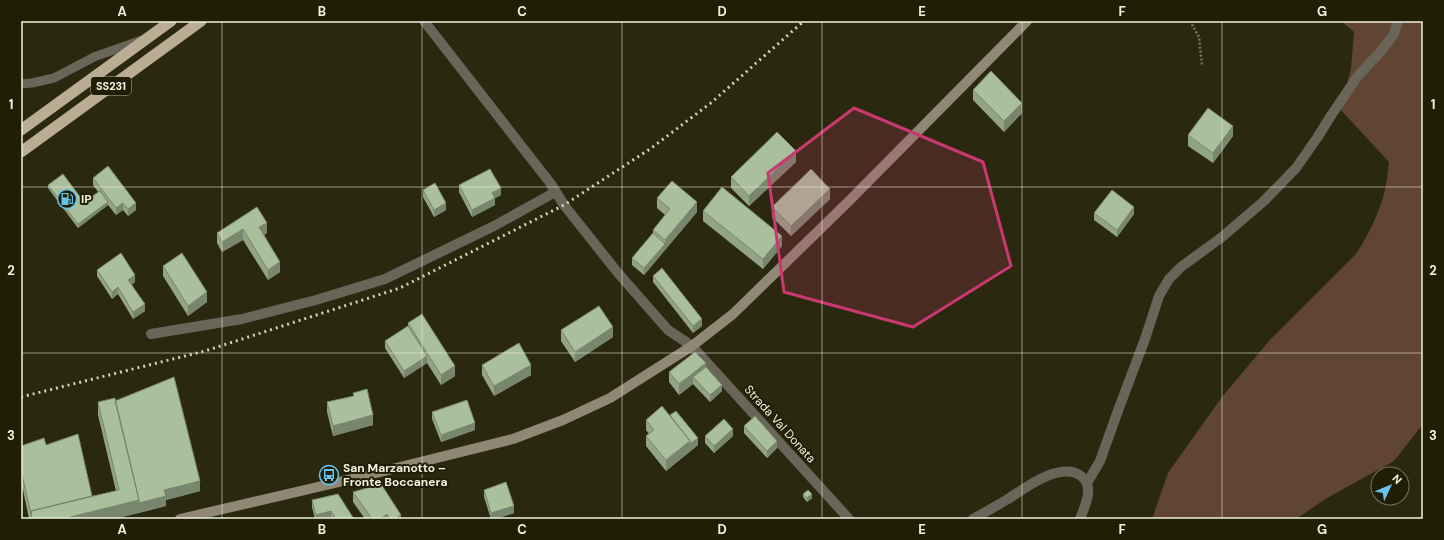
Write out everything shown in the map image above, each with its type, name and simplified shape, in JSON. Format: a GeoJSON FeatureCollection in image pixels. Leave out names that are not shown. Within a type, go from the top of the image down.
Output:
{"type":"FeatureCollection","features":[{"type":"Feature","properties":{"kind":"highway","name":"SS231"},"geometry":{"type":"LineString","coordinates":[[21,130],[171,21]]}},
{"type":"Feature","properties":{"kind":"highway","name":"SS231"},"geometry":{"type":"LineString","coordinates":[[21,152],[201,21]]}},
{"type":"Feature","properties":{"kind":"main road"},"geometry":{"type":"LineString","coordinates":[[180,519],[352,479],[513,439],[563,420],[610,398],[692,346],[733,314],[795,255],[1027,21]]}},
{"type":"Feature","properties":{"kind":"street","name":"Strada Val Donata"},"geometry":{"type":"LineString","coordinates":[[424,21],[555,190],[564,205],[628,284],[668,330],[692,346],[849,519]]}},
{"type":"Feature","properties":{"kind":"street"},"geometry":{"type":"LineString","coordinates":[[1080,519],[1088,498],[1087,483],[1100,461],[1145,339],[1159,296],[1169,279],[1181,267],[1222,237],[1264,201],[1296,168],[1318,138],[1332,114],[1358,76],[1382,50],[1394,34],[1398,21]]}},
{"type":"Feature","properties":{"kind":"street"},"geometry":{"type":"LineString","coordinates":[[151,334],[242,319],[316,300],[385,279],[494,226],[550,195],[555,190]]}},
{"type":"Feature","properties":{"kind":"street"},"geometry":{"type":"LineString","coordinates":[[973,519],[1047,476],[1056,473],[1071,473],[1082,477],[1087,483]]}},
{"type":"Feature","properties":{"kind":"lane"},"geometry":{"type":"LineString","coordinates":[[21,84],[54,78],[94,57],[149,37]]}},
{"type":"Feature","properties":{"kind":"path"},"geometry":{"type":"LineString","coordinates":[[1190,21],[1199,37],[1202,65]]}},
{"type":"Feature","properties":{"kind":"highlighted area"},"geometry":{"type":"Polygon","coordinates":[[[854,108],[983,162],[1011,266],[913,327],[784,292],[768,173],[854,108]]]}},
{"type":"Feature","properties":{"kind":"shaded area"},"geometry":{"type":"Polygon","coordinates":[[[1341,21],[1423,21],[1423,424],[1394,461],[1385,466],[1370,466],[1370,474],[1327,498],[1296,519],[1152,519],[1168,473],[1222,397],[1269,341],[1356,254],[1377,215],[1386,187],[1389,162],[1340,109],[1351,69],[1354,32],[1341,21]]]}},
{"type":"Feature","properties":{"kind":"building"},"geometry":{"type":"Polygon","coordinates":[[[991,71],[1022,103],[1004,121],[973,90],[991,71]]]}},
{"type":"Feature","properties":{"kind":"building"},"geometry":{"type":"Polygon","coordinates":[[[1208,108],[1233,126],[1213,153],[1188,135],[1208,108]]]}},
{"type":"Feature","properties":{"kind":"building"},"geometry":{"type":"Polygon","coordinates":[[[777,132],[796,151],[749,196],[731,177],[777,132]]]}},
{"type":"Feature","properties":{"kind":"building"},"geometry":{"type":"Polygon","coordinates":[[[108,166],[136,203],[128,209],[123,203],[116,208],[93,178],[108,166]]]}},
{"type":"Feature","properties":{"kind":"building"},"geometry":{"type":"Polygon","coordinates":[[[490,169],[501,188],[492,193],[495,198],[472,210],[459,185],[490,169]]]}},
{"type":"Feature","properties":{"kind":"building"},"geometry":{"type":"Polygon","coordinates":[[[811,169],[830,189],[791,226],[772,207],[811,169]]]}},
{"type":"Feature","properties":{"kind":"building"},"geometry":{"type":"Polygon","coordinates":[[[63,174],[84,202],[100,191],[108,202],[78,224],[48,185],[63,174]]]}},
{"type":"Feature","properties":{"kind":"building"},"geometry":{"type":"Polygon","coordinates":[[[672,181],[697,202],[665,240],[653,230],[670,209],[657,198],[672,181]]]}},
{"type":"Feature","properties":{"kind":"building"},"geometry":{"type":"Polygon","coordinates":[[[435,183],[446,203],[434,210],[423,190],[435,183]]]}},
{"type":"Feature","properties":{"kind":"building"},"geometry":{"type":"Polygon","coordinates":[[[722,187],[782,236],[763,259],[703,211],[722,187]]]}},
{"type":"Feature","properties":{"kind":"building"},"geometry":{"type":"Polygon","coordinates":[[[1112,190],[1134,207],[1117,230],[1094,213],[1112,190]]]}},
{"type":"Feature","properties":{"kind":"building"},"geometry":{"type":"Polygon","coordinates":[[[257,207],[267,223],[259,227],[280,262],[268,270],[243,229],[222,242],[217,233],[257,207]]]}},
{"type":"Feature","properties":{"kind":"building"},"geometry":{"type":"Polygon","coordinates":[[[653,233],[665,244],[644,268],[632,258],[653,233]]]}},
{"type":"Feature","properties":{"kind":"building"},"geometry":{"type":"Polygon","coordinates":[[[121,253],[135,275],[128,280],[145,304],[133,312],[118,287],[112,292],[97,270],[121,253]]]}},
{"type":"Feature","properties":{"kind":"building"},"geometry":{"type":"Polygon","coordinates":[[[182,253],[207,292],[188,306],[163,266],[182,253]]]}},
{"type":"Feature","properties":{"kind":"building"},"geometry":{"type":"Polygon","coordinates":[[[662,268],[702,319],[693,326],[653,276],[662,268]]]}},
{"type":"Feature","properties":{"kind":"building"},"geometry":{"type":"Polygon","coordinates":[[[599,306],[613,327],[575,352],[561,330],[599,306]]]}},
{"type":"Feature","properties":{"kind":"building"},"geometry":{"type":"Polygon","coordinates":[[[422,314],[455,366],[441,375],[408,323],[422,314]]]}},
{"type":"Feature","properties":{"kind":"building"},"geometry":{"type":"Polygon","coordinates":[[[408,326],[427,356],[404,371],[385,341],[408,326]]]}},
{"type":"Feature","properties":{"kind":"building"},"geometry":{"type":"Polygon","coordinates":[[[519,343],[531,365],[494,386],[482,365],[519,343]]]}},
{"type":"Feature","properties":{"kind":"building"},"geometry":{"type":"Polygon","coordinates":[[[695,352],[706,363],[679,384],[669,372],[695,352]]]}},
{"type":"Feature","properties":{"kind":"building"},"geometry":{"type":"Polygon","coordinates":[[[706,367],[722,385],[710,395],[693,377],[706,367]]]}},
{"type":"Feature","properties":{"kind":"building"},"geometry":{"type":"Polygon","coordinates":[[[174,377],[200,481],[164,490],[166,496],[139,503],[115,401],[174,377]]]}},
{"type":"Feature","properties":{"kind":"building"},"geometry":{"type":"Polygon","coordinates":[[[367,389],[373,415],[333,426],[327,402],[354,396],[353,393],[367,389]]]}},
{"type":"Feature","properties":{"kind":"building"},"geometry":{"type":"Polygon","coordinates":[[[115,398],[139,500],[62,519],[32,519],[31,511],[119,490],[98,402],[115,398]]]}},
{"type":"Feature","properties":{"kind":"building"},"geometry":{"type":"Polygon","coordinates":[[[467,400],[475,423],[441,435],[432,412],[467,400]]]}},
{"type":"Feature","properties":{"kind":"building"},"geometry":{"type":"Polygon","coordinates":[[[662,406],[690,441],[666,460],[646,436],[654,430],[646,420],[662,406]]]}},
{"type":"Feature","properties":{"kind":"building"},"geometry":{"type":"Polygon","coordinates":[[[676,411],[698,438],[690,444],[690,441],[670,415],[676,411]]]}},
{"type":"Feature","properties":{"kind":"building"},"geometry":{"type":"Polygon","coordinates":[[[755,416],[777,441],[767,451],[744,426],[755,416]]]}},
{"type":"Feature","properties":{"kind":"building"},"geometry":{"type":"Polygon","coordinates":[[[724,419],[733,429],[714,446],[705,436],[724,419]]]}},
{"type":"Feature","properties":{"kind":"building"},"geometry":{"type":"Polygon","coordinates":[[[78,434],[92,496],[31,511],[31,514],[21,470],[21,446],[44,438],[46,445],[78,434]]]}},
{"type":"Feature","properties":{"kind":"building"},"geometry":{"type":"Polygon","coordinates":[[[506,482],[514,506],[491,513],[484,490],[506,482]]]}},
{"type":"Feature","properties":{"kind":"building"},"geometry":{"type":"Polygon","coordinates":[[[381,484],[401,515],[395,519],[390,519],[387,514],[380,519],[372,519],[353,492],[381,484]]]}},
{"type":"Feature","properties":{"kind":"building"},"geometry":{"type":"Polygon","coordinates":[[[808,490],[812,494],[807,498],[803,494],[808,490]]]}},
{"type":"Feature","properties":{"kind":"building"},"geometry":{"type":"Polygon","coordinates":[[[338,494],[354,519],[336,519],[331,511],[316,515],[312,500],[338,494]]]}},
{"type":"Feature","properties":{"kind":"railway"},"geometry":{"type":"LineString","coordinates":[[21,397],[205,351],[400,288],[564,205],[650,149],[712,102],[804,21]]}},
{"type":"Feature","properties":{"kind":"place","name":"IP"},"geometry":{"type":"Point","coordinates":[67,199]}},
{"type":"Feature","properties":{"kind":"place","name":"San Marzanotto – Fronte Boccanera"},"geometry":{"type":"Point","coordinates":[329,475]}}]}
